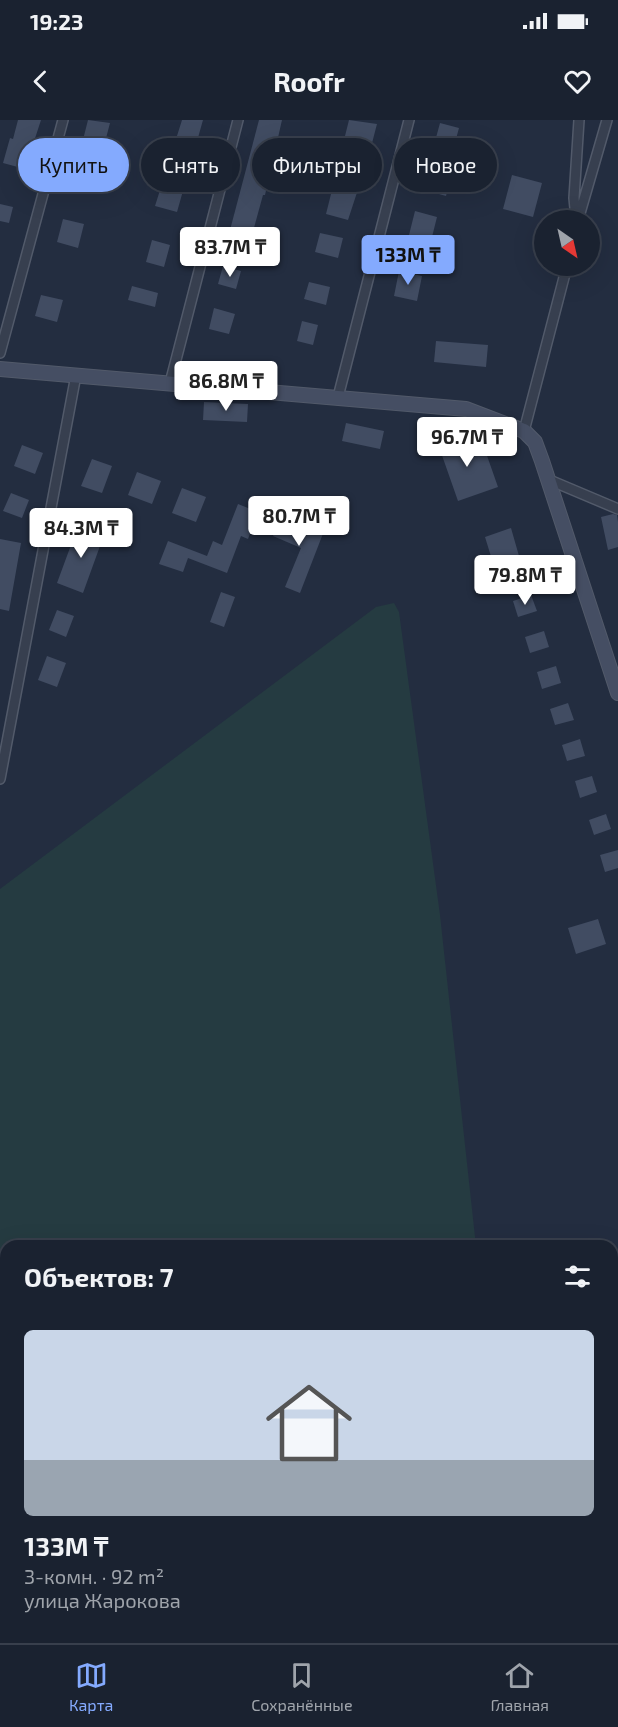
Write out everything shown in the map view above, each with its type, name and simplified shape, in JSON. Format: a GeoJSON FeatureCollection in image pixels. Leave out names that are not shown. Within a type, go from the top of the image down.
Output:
{"type":"FeatureCollection","features":[{"type":"Feature","properties":{"kind":"street"},"geometry":{"type":"LineString","coordinates":[[0,353],[63,120]]}},
{"type":"Feature","properties":{"kind":"street"},"geometry":{"type":"LineString","coordinates":[[170,383],[238,120]]}},
{"type":"Feature","properties":{"kind":"street"},"geometry":{"type":"LineString","coordinates":[[338,397],[409,120]]}},
{"type":"Feature","properties":{"kind":"street"},"geometry":{"type":"LineString","coordinates":[[576,210],[574,198],[579,120]]}},
{"type":"Feature","properties":{"kind":"street"},"geometry":{"type":"LineString","coordinates":[[580,210],[607,120]]}},
{"type":"Feature","properties":{"kind":"street"},"geometry":{"type":"LineString","coordinates":[[524,431],[564,276]]}},
{"type":"Feature","properties":{"kind":"street"},"geometry":{"type":"LineString","coordinates":[[0,369],[466,409],[524,431],[535,442],[618,693]]}},
{"type":"Feature","properties":{"kind":"street"},"geometry":{"type":"LineString","coordinates":[[0,779],[76,375]]}},
{"type":"Feature","properties":{"kind":"street"},"geometry":{"type":"LineString","coordinates":[[547,479],[618,509]]}},
{"type":"Feature","properties":{"kind":"green space"},"geometry":{"type":"Polygon","coordinates":[[[394,603],[399,612],[440,915],[475,1240],[0,1240],[0,889],[376,607],[394,603]]]}},
{"type":"Feature","properties":{"kind":"building"},"geometry":{"type":"Polygon","coordinates":[[[18,120],[41,120],[35,138],[18,138],[18,167],[3,163],[10,138],[13,139],[18,120]]]}},
{"type":"Feature","properties":{"kind":"building"},"geometry":{"type":"Polygon","coordinates":[[[88,120],[110,123],[106,138],[83,138],[88,120]]]}},
{"type":"Feature","properties":{"kind":"building"},"geometry":{"type":"Polygon","coordinates":[[[182,120],[203,120],[198,138],[176,138],[182,120]]]}},
{"type":"Feature","properties":{"kind":"building"},"geometry":{"type":"Polygon","coordinates":[[[259,120],[282,120],[278,138],[254,138],[259,120]]]}},
{"type":"Feature","properties":{"kind":"building"},"geometry":{"type":"Polygon","coordinates":[[[349,120],[377,124],[373,138],[344,138],[349,120]]]}},
{"type":"Feature","properties":{"kind":"building"},"geometry":{"type":"Polygon","coordinates":[[[440,123],[459,128],[456,138],[436,138],[440,123]]]}},
{"type":"Feature","properties":{"kind":"building"},"geometry":{"type":"Polygon","coordinates":[[[252,147],[252,192],[266,192],[265,195],[263,195],[252,235],[230,230],[252,147]]]}},
{"type":"Feature","properties":{"kind":"building"},"geometry":{"type":"Polygon","coordinates":[[[512,175],[542,183],[533,217],[503,209],[512,175]]]}},
{"type":"Feature","properties":{"kind":"building"},"geometry":{"type":"Polygon","coordinates":[[[159,192],[183,192],[177,212],[155,206],[159,192]]]}},
{"type":"Feature","properties":{"kind":"building"},"geometry":{"type":"Polygon","coordinates":[[[332,192],[357,192],[348,220],[326,214],[332,192]]]}},
{"type":"Feature","properties":{"kind":"building"},"geometry":{"type":"Polygon","coordinates":[[[432,192],[447,192],[446,196],[432,192]]]}},
{"type":"Feature","properties":{"kind":"building"},"geometry":{"type":"Polygon","coordinates":[[[0,204],[13,207],[9,223],[0,221],[0,204]]]}},
{"type":"Feature","properties":{"kind":"building"},"geometry":{"type":"Polygon","coordinates":[[[415,211],[437,217],[430,245],[408,239],[415,211]]]}},
{"type":"Feature","properties":{"kind":"building"},"geometry":{"type":"Polygon","coordinates":[[[63,219],[84,224],[78,248],[57,242],[63,219]]]}},
{"type":"Feature","properties":{"kind":"building"},"geometry":{"type":"Polygon","coordinates":[[[320,233],[343,238],[338,258],[315,252],[320,233]]]}},
{"type":"Feature","properties":{"kind":"building"},"geometry":{"type":"Polygon","coordinates":[[[152,240],[170,245],[164,267],[146,262],[152,240]]]}},
{"type":"Feature","properties":{"kind":"building"},"geometry":{"type":"Polygon","coordinates":[[[223,266],[241,271],[236,289],[218,284],[223,266]]]}},
{"type":"Feature","properties":{"kind":"building"},"geometry":{"type":"Polygon","coordinates":[[[399,271],[422,276],[417,301],[394,296],[399,271]]]}},
{"type":"Feature","properties":{"kind":"building"},"geometry":{"type":"Polygon","coordinates":[[[309,282],[330,287],[326,305],[304,299],[309,282]]]}},
{"type":"Feature","properties":{"kind":"building"},"geometry":{"type":"Polygon","coordinates":[[[132,286],[158,293],[155,307],[128,300],[132,286]]]}},
{"type":"Feature","properties":{"kind":"building"},"geometry":{"type":"Polygon","coordinates":[[[41,295],[63,300],[57,322],[35,316],[41,295]]]}},
{"type":"Feature","properties":{"kind":"building"},"geometry":{"type":"Polygon","coordinates":[[[214,308],[235,314],[229,334],[209,329],[214,308]]]}},
{"type":"Feature","properties":{"kind":"building"},"geometry":{"type":"Polygon","coordinates":[[[302,321],[318,325],[313,345],[297,341],[302,321]]]}},
{"type":"Feature","properties":{"kind":"building"},"geometry":{"type":"Polygon","coordinates":[[[436,341],[488,345],[486,367],[434,362],[436,341]]]}},
{"type":"Feature","properties":{"kind":"building"},"geometry":{"type":"Polygon","coordinates":[[[204,402],[248,404],[247,422],[203,420],[204,402]]]}},
{"type":"Feature","properties":{"kind":"building"},"geometry":{"type":"Polygon","coordinates":[[[346,423],[384,431],[380,449],[342,441],[346,423]]]}},
{"type":"Feature","properties":{"kind":"building"},"geometry":{"type":"Polygon","coordinates":[[[462,436],[485,450],[498,487],[458,501],[438,444],[462,436]]]}},
{"type":"Feature","properties":{"kind":"building"},"geometry":{"type":"Polygon","coordinates":[[[22,445],[43,453],[35,474],[14,466],[22,445]]]}},
{"type":"Feature","properties":{"kind":"building"},"geometry":{"type":"Polygon","coordinates":[[[92,459],[112,466],[102,493],[81,486],[92,459]]]}},
{"type":"Feature","properties":{"kind":"building"},"geometry":{"type":"Polygon","coordinates":[[[137,472],[161,481],[152,504],[128,495],[137,472]]]}},
{"type":"Feature","properties":{"kind":"building"},"geometry":{"type":"Polygon","coordinates":[[[182,488],[206,497],[196,522],[172,513],[182,488]]]}},
{"type":"Feature","properties":{"kind":"building"},"geometry":{"type":"Polygon","coordinates":[[[11,493],[29,500],[22,518],[3,511],[11,493]]]}},
{"type":"Feature","properties":{"kind":"building"},"geometry":{"type":"Polygon","coordinates":[[[238,504],[258,512],[248,539],[241,536],[227,573],[188,558],[183,572],[159,564],[168,541],[207,556],[213,541],[222,545],[238,504]]]}},
{"type":"Feature","properties":{"kind":"building"},"geometry":{"type":"Polygon","coordinates":[[[283,513],[324,531],[300,593],[285,587],[301,548],[273,536],[283,513]]]}},
{"type":"Feature","properties":{"kind":"building"},"geometry":{"type":"Polygon","coordinates":[[[617,515],[618,547],[608,550],[601,517],[617,515]]]}},
{"type":"Feature","properties":{"kind":"building"},"geometry":{"type":"Polygon","coordinates":[[[78,526],[104,535],[83,593],[57,583],[78,526]]]}},
{"type":"Feature","properties":{"kind":"building"},"geometry":{"type":"Polygon","coordinates":[[[511,528],[525,577],[507,583],[500,561],[493,563],[485,537],[511,528]]]}},
{"type":"Feature","properties":{"kind":"building"},"geometry":{"type":"Polygon","coordinates":[[[0,539],[21,543],[9,611],[0,609],[0,539]]]}},
{"type":"Feature","properties":{"kind":"building"},"geometry":{"type":"Polygon","coordinates":[[[221,592],[235,597],[224,627],[210,622],[221,592]]]}},
{"type":"Feature","properties":{"kind":"building"},"geometry":{"type":"Polygon","coordinates":[[[531,595],[537,611],[518,617],[513,601],[531,595]]]}},
{"type":"Feature","properties":{"kind":"building"},"geometry":{"type":"Polygon","coordinates":[[[57,610],[74,616],[66,637],[49,630],[57,610]]]}},
{"type":"Feature","properties":{"kind":"building"},"geometry":{"type":"Polygon","coordinates":[[[544,631],[549,647],[530,653],[525,637],[544,631]]]}},
{"type":"Feature","properties":{"kind":"building"},"geometry":{"type":"Polygon","coordinates":[[[47,656],[66,663],[57,687],[38,680],[47,656]]]}},
{"type":"Feature","properties":{"kind":"building"},"geometry":{"type":"Polygon","coordinates":[[[556,666],[561,683],[542,689],[537,672],[556,666]]]}},
{"type":"Feature","properties":{"kind":"building"},"geometry":{"type":"Polygon","coordinates":[[[568,703],[574,720],[555,725],[550,709],[568,703]]]}},
{"type":"Feature","properties":{"kind":"building"},"geometry":{"type":"Polygon","coordinates":[[[580,739],[585,756],[567,761],[562,745],[580,739]]]}},
{"type":"Feature","properties":{"kind":"building"},"geometry":{"type":"Polygon","coordinates":[[[592,776],[597,792],[580,798],[575,781],[592,776]]]}},
{"type":"Feature","properties":{"kind":"building"},"geometry":{"type":"Polygon","coordinates":[[[606,814],[611,829],[594,835],[589,820],[606,814]]]}},
{"type":"Feature","properties":{"kind":"building"},"geometry":{"type":"Polygon","coordinates":[[[618,850],[618,868],[605,872],[600,855],[618,850]]]}},
{"type":"Feature","properties":{"kind":"building"},"geometry":{"type":"Polygon","coordinates":[[[598,919],[606,944],[576,954],[568,928],[598,919]]]}}]}
